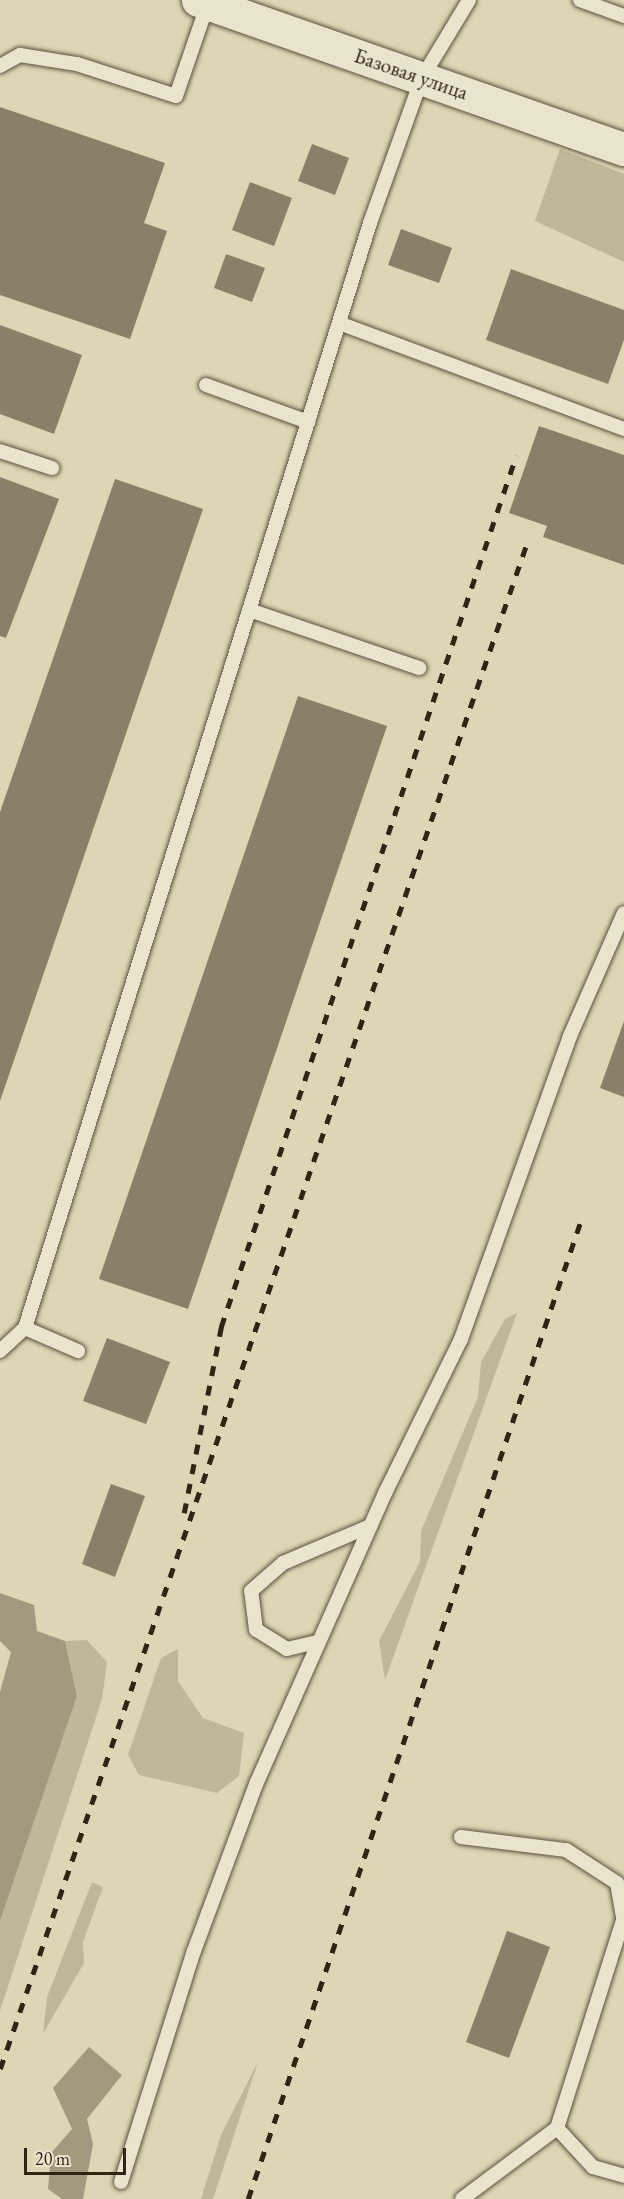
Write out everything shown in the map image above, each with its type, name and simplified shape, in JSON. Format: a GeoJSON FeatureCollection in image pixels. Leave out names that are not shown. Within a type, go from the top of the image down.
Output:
{"type":"FeatureCollection","features":[{"type":"Feature","properties":{"kind":"street","name":"Базовая улица"},"geometry":{"type":"LineString","coordinates":[[206,1],[624,149]]}},
{"type":"Feature","properties":{"kind":"lane"},"geometry":{"type":"LineString","coordinates":[[0,1351],[25,1328],[339,322],[422,78],[469,0]]}},
{"type":"Feature","properties":{"kind":"lane"},"geometry":{"type":"LineString","coordinates":[[580,0],[624,16]]}},
{"type":"Feature","properties":{"kind":"lane"},"geometry":{"type":"LineString","coordinates":[[0,66],[20,55],[77,64],[176,96],[206,1]]}},
{"type":"Feature","properties":{"kind":"lane"},"geometry":{"type":"LineString","coordinates":[[339,322],[624,429]]}},
{"type":"Feature","properties":{"kind":"lane"},"geometry":{"type":"LineString","coordinates":[[206,385],[308,422]]}},
{"type":"Feature","properties":{"kind":"lane"},"geometry":{"type":"LineString","coordinates":[[0,451],[52,468]]}},
{"type":"Feature","properties":{"kind":"lane"},"geometry":{"type":"LineString","coordinates":[[249,610],[419,668]]}},
{"type":"Feature","properties":{"kind":"lane"},"geometry":{"type":"LineString","coordinates":[[121,2182],[194,1951],[317,1642],[370,1526],[461,1339],[570,1036],[624,913]]}},
{"type":"Feature","properties":{"kind":"lane"},"geometry":{"type":"LineString","coordinates":[[25,1328],[78,1351]]}},
{"type":"Feature","properties":{"kind":"lane"},"geometry":{"type":"LineString","coordinates":[[317,1642],[287,1649],[256,1630],[251,1591],[283,1563],[370,1526]]}},
{"type":"Feature","properties":{"kind":"lane"},"geometry":{"type":"LineString","coordinates":[[461,1837],[566,1850],[617,1883],[624,1917],[557,2128],[462,2199]]}},
{"type":"Feature","properties":{"kind":"lane"},"geometry":{"type":"LineString","coordinates":[[557,2128],[593,2167],[624,2176]]}},
{"type":"Feature","properties":{"kind":"shaded area"},"geometry":{"type":"Polygon","coordinates":[[[560,149],[624,174],[624,262],[535,221],[560,149]]]}},
{"type":"Feature","properties":{"kind":"shaded area"},"geometry":{"type":"Polygon","coordinates":[[[517,1313],[385,1680],[379,1641],[420,1562],[421,1531],[478,1397],[481,1362],[505,1319],[517,1313]]]}},
{"type":"Feature","properties":{"kind":"shaded area"},"geometry":{"type":"Polygon","coordinates":[[[0,1593],[34,1605],[37,1631],[65,1641],[77,1696],[0,1921],[0,1692],[11,1652],[0,1641],[0,1593]]]}},
{"type":"Feature","properties":{"kind":"shaded area"},"geometry":{"type":"Polygon","coordinates":[[[87,1640],[107,1662],[102,1699],[0,2011],[0,1921],[77,1696],[65,1641],[87,1640]]]}},
{"type":"Feature","properties":{"kind":"shaded area"},"geometry":{"type":"Polygon","coordinates":[[[178,1649],[178,1681],[203,1718],[244,1733],[239,1776],[217,1793],[139,1775],[128,1755],[161,1658],[178,1649]]]}},
{"type":"Feature","properties":{"kind":"shaded area"},"geometry":{"type":"Polygon","coordinates":[[[92,1882],[103,1887],[83,1942],[84,1963],[43,2034],[47,1997],[92,1882]]]}},
{"type":"Feature","properties":{"kind":"shaded area"},"geometry":{"type":"Polygon","coordinates":[[[89,2047],[122,2075],[87,2119],[93,2144],[83,2199],[62,2199],[48,2189],[51,2153],[72,2129],[53,2088],[89,2047]]]}},
{"type":"Feature","properties":{"kind":"shaded area"},"geometry":{"type":"Polygon","coordinates":[[[258,2062],[213,2199],[201,2199],[221,2135],[258,2062]]]}},
{"type":"Feature","properties":{"kind":"building"},"geometry":{"type":"Polygon","coordinates":[[[0,107],[165,163],[144,223],[167,231],[130,339],[0,295],[0,107]]]}},
{"type":"Feature","properties":{"kind":"building"},"geometry":{"type":"Polygon","coordinates":[[[312,144],[349,158],[335,195],[298,181],[312,144]]]}},
{"type":"Feature","properties":{"kind":"building"},"geometry":{"type":"Polygon","coordinates":[[[250,182],[292,198],[274,246],[232,230],[250,182]]]}},
{"type":"Feature","properties":{"kind":"building"},"geometry":{"type":"Polygon","coordinates":[[[401,229],[452,248],[439,283],[388,265],[401,229]]]}},
{"type":"Feature","properties":{"kind":"building"},"geometry":{"type":"Polygon","coordinates":[[[226,254],[265,268],[252,302],[214,288],[226,254]]]}},
{"type":"Feature","properties":{"kind":"building"},"geometry":{"type":"Polygon","coordinates":[[[511,269],[624,310],[624,340],[608,384],[486,340],[511,269]]]}},
{"type":"Feature","properties":{"kind":"building"},"geometry":{"type":"Polygon","coordinates":[[[0,325],[82,355],[54,434],[0,414],[0,325]]]}},
{"type":"Feature","properties":{"kind":"building"},"geometry":{"type":"Polygon","coordinates":[[[539,426],[624,455],[624,565],[543,537],[547,526],[509,513],[539,426]]]}},
{"type":"Feature","properties":{"kind":"building"},"geometry":{"type":"Polygon","coordinates":[[[0,477],[59,499],[6,638],[0,636],[0,477]]]}},
{"type":"Feature","properties":{"kind":"building"},"geometry":{"type":"Polygon","coordinates":[[[115,479],[203,509],[0,1101],[0,812],[115,479]]]}},
{"type":"Feature","properties":{"kind":"building"},"geometry":{"type":"Polygon","coordinates":[[[298,696],[387,726],[188,1309],[99,1279],[298,696]]]}},
{"type":"Feature","properties":{"kind":"building"},"geometry":{"type":"Polygon","coordinates":[[[624,1021],[624,1097],[600,1088],[624,1021]]]}},
{"type":"Feature","properties":{"kind":"building"},"geometry":{"type":"Polygon","coordinates":[[[107,1338],[170,1362],[146,1424],[83,1401],[107,1338]]]}},
{"type":"Feature","properties":{"kind":"building"},"geometry":{"type":"Polygon","coordinates":[[[111,1484],[145,1496],[115,1577],[82,1564],[111,1484]]]}},
{"type":"Feature","properties":{"kind":"building"},"geometry":{"type":"Polygon","coordinates":[[[507,1931],[550,1947],[509,2058],[466,2042],[507,1931]]]}},
{"type":"Feature","properties":{"kind":"railway"},"geometry":{"type":"LineString","coordinates":[[184,1513],[221,1327],[516,456]]}},
{"type":"Feature","properties":{"kind":"railway"},"geometry":{"type":"LineString","coordinates":[[0,2069],[528,540]]}},
{"type":"Feature","properties":{"kind":"railway"},"geometry":{"type":"LineString","coordinates":[[248,2199],[581,1220]]}}]}
